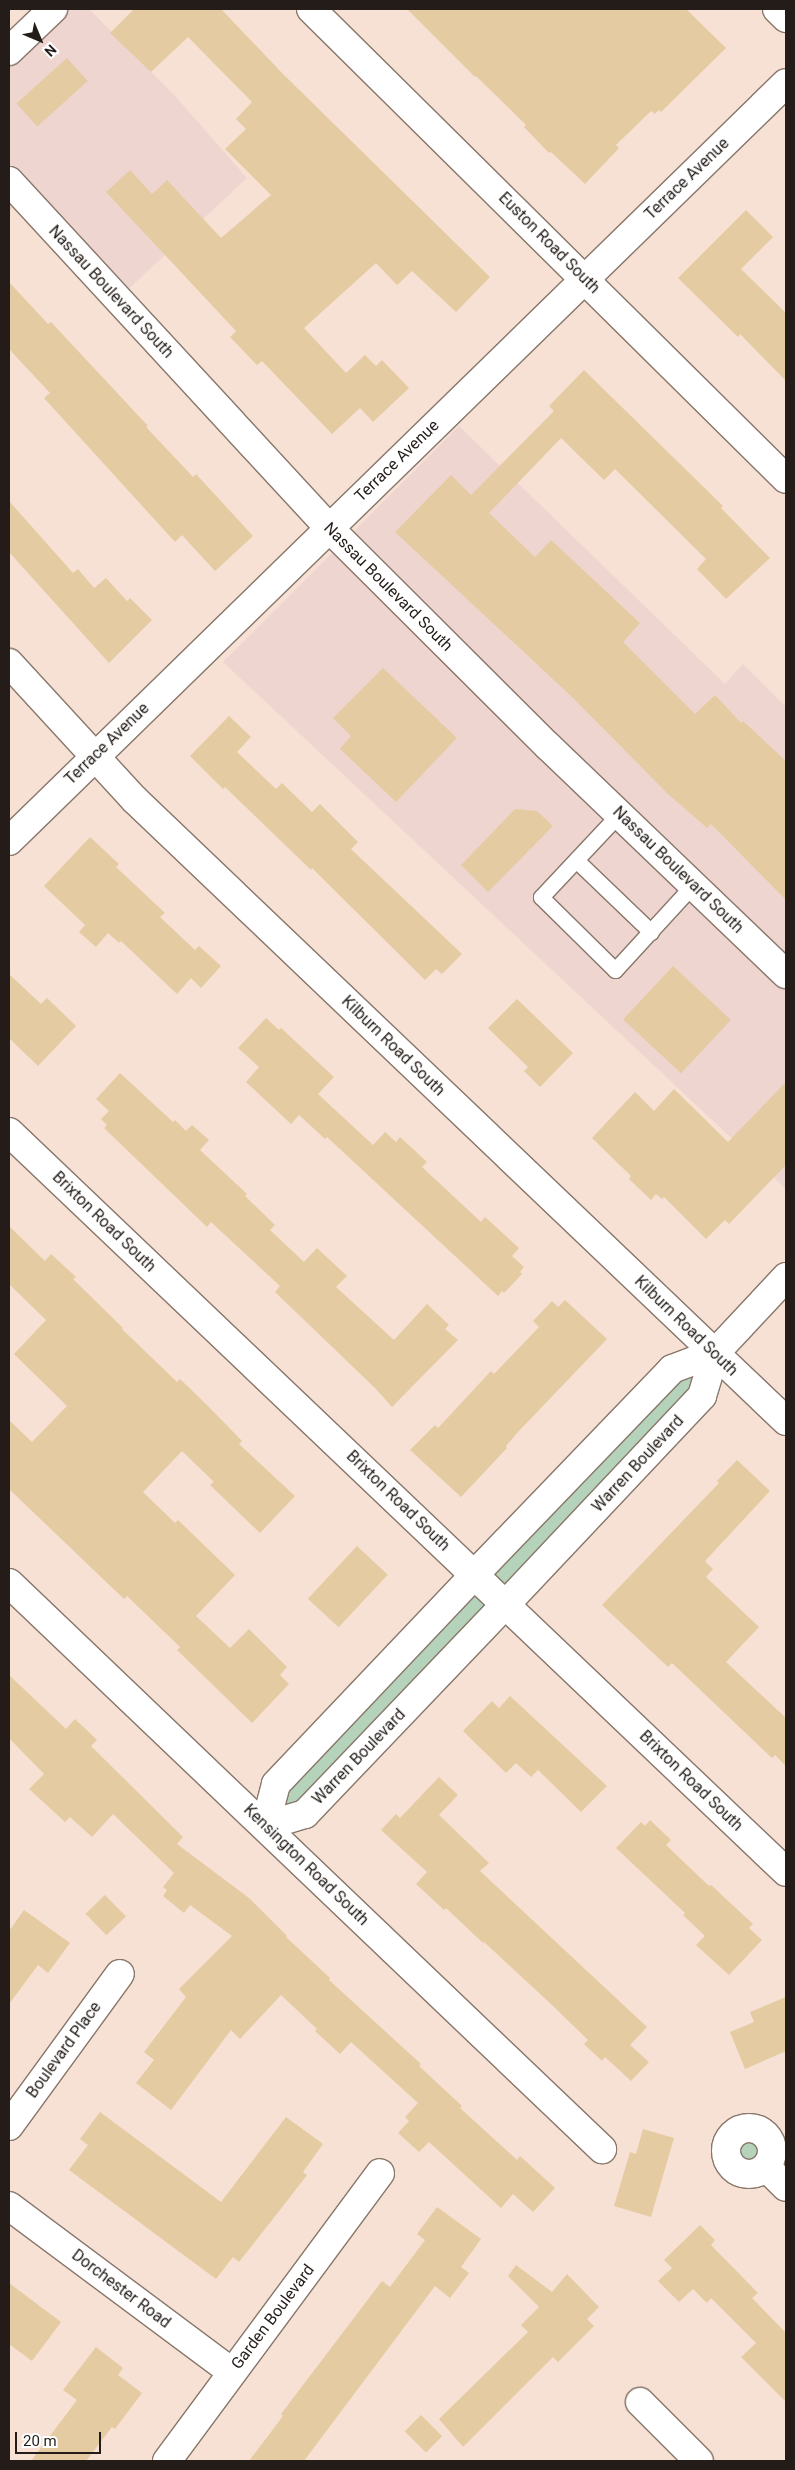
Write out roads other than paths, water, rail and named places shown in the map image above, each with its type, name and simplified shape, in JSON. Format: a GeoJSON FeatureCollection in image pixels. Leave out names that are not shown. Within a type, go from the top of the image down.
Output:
{"type":"FeatureCollection","features":[{"type":"Feature","properties":{"kind":"street"},"geometry":{"type":"LineString","coordinates":[[9,51],[53,9]]}},
{"type":"Feature","properties":{"kind":"street","name":"Euston Road South"},"geometry":{"type":"LineString","coordinates":[[312,9],[786,479]]}},
{"type":"Feature","properties":{"kind":"street"},"geometry":{"type":"LineString","coordinates":[[777,9],[786,18]]}},
{"type":"Feature","properties":{"kind":"street","name":"Terrace Avenue"},"geometry":{"type":"LineString","coordinates":[[9,841],[786,83]]}},
{"type":"Feature","properties":{"kind":"street","name":"Nassau Boulevard South"},"geometry":{"type":"LineString","coordinates":[[9,181],[329,528],[786,974]]}},
{"type":"Feature","properties":{"kind":"street","name":"Kilburn Road South"},"geometry":{"type":"LineString","coordinates":[[9,663],[134,799],[786,1421]]}},
{"type":"Feature","properties":{"kind":"street","name":"Brixton Road South"},"geometry":{"type":"LineString","coordinates":[[9,1132],[786,1872]]}},
{"type":"Feature","properties":{"kind":"street","name":"Warren Boulevard"},"geometry":{"type":"LineString","coordinates":[[265,1826],[276,1784],[474,1574],[672,1369],[715,1353],[786,1278]]}},
{"type":"Feature","properties":{"kind":"street","name":"Warren Boulevard"},"geometry":{"type":"LineString","coordinates":[[265,1826],[305,1814],[506,1604],[702,1396],[715,1353]]}},
{"type":"Feature","properties":{"kind":"street","name":"Kensington Road South"},"geometry":{"type":"LineString","coordinates":[[9,1582],[602,2149]]}},
{"type":"Feature","properties":{"kind":"street","name":"Boulevard Place"},"geometry":{"type":"LineString","coordinates":[[9,2126],[120,1974]]}},
{"type":"Feature","properties":{"kind":"street"},"geometry":{"type":"LineString","coordinates":[[766,2166],[786,2187]]}},
{"type":"Feature","properties":{"kind":"street","name":"Garden Boulevard"},"geometry":{"type":"LineString","coordinates":[[167,2461],[380,2173]]}},
{"type":"Feature","properties":{"kind":"street","name":"Dorchester Road"},"geometry":{"type":"LineString","coordinates":[[9,2206],[232,2372]]}},
{"type":"Feature","properties":{"kind":"street"},"geometry":{"type":"LineString","coordinates":[[640,2402],[699,2461]]}},
{"type":"Feature","properties":{"kind":"lane"},"geometry":{"type":"LineString","coordinates":[[620,814],[541,897],[615,970],[693,885]]}},
{"type":"Feature","properties":{"kind":"lane"},"geometry":{"type":"LineString","coordinates":[[576,860],[651,932]]}}]}
